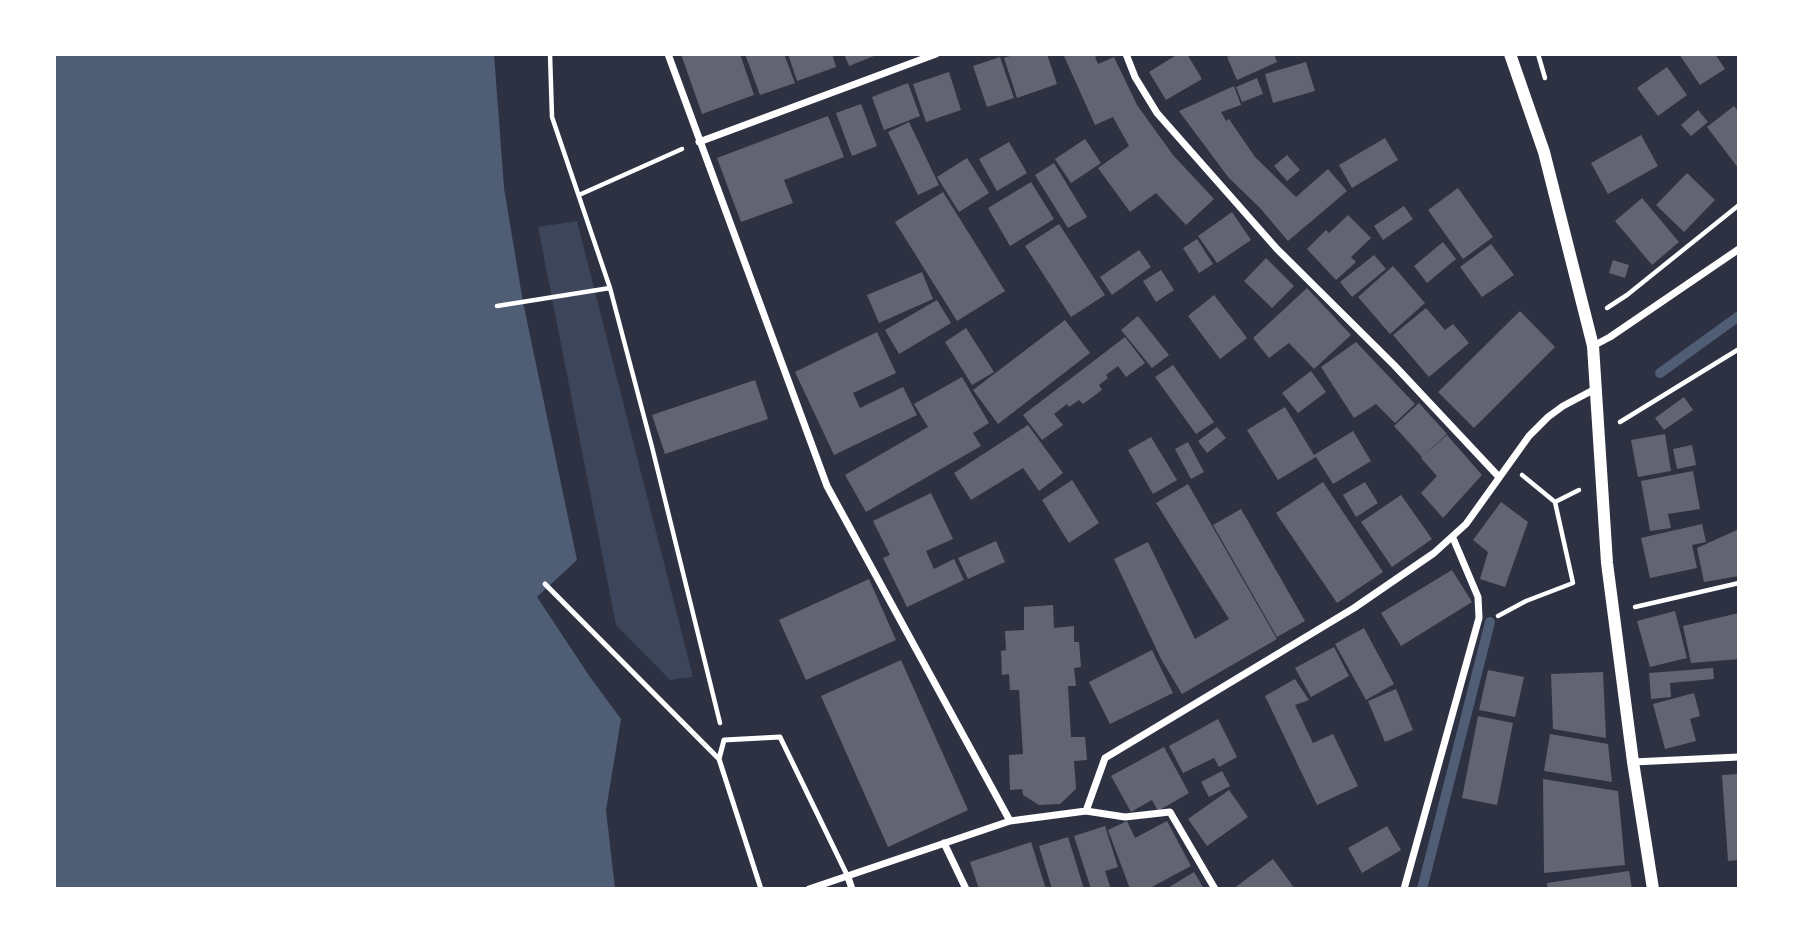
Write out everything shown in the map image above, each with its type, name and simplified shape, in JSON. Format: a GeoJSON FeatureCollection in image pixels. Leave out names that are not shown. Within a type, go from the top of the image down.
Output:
{"type":"FeatureCollection","features":[{"type":"Feature","properties":{"kind":"street"},"geometry":{"type":"LineString","coordinates":[[668,54],[827,486],[1010,821]]}},
{"type":"Feature","properties":{"kind":"street"},"geometry":{"type":"LineString","coordinates":[[699,142],[936,54]]}},
{"type":"Feature","properties":{"kind":"street"},"geometry":{"type":"LineString","coordinates":[[1126,54],[1135,76],[1157,113],[1277,249],[1394,365],[1499,477]]}},
{"type":"Feature","properties":{"kind":"street"},"geometry":{"type":"LineString","coordinates":[[1510,54],[1544,152],[1593,346],[1607,563],[1653,889]]}},
{"type":"Feature","properties":{"kind":"street"},"geometry":{"type":"LineString","coordinates":[[1593,346],[1739,249]]}},
{"type":"Feature","properties":{"kind":"street"},"geometry":{"type":"LineString","coordinates":[[1086,811],[1105,758],[1354,608],[1453,538],[1529,436],[1563,406],[1597,388]]}},
{"type":"Feature","properties":{"kind":"street"},"geometry":{"type":"LineString","coordinates":[[1404,889],[1479,618],[1478,597],[1453,538]]}},
{"type":"Feature","properties":{"kind":"street"},"geometry":{"type":"LineString","coordinates":[[1633,762],[1739,757]]}},
{"type":"Feature","properties":{"kind":"street"},"geometry":{"type":"LineString","coordinates":[[809,889],[1010,821],[1086,811],[1125,817],[1170,812],[1215,889]]}},
{"type":"Feature","properties":{"kind":"street"},"geometry":{"type":"LineString","coordinates":[[943,843],[966,889]]}},
{"type":"Feature","properties":{"kind":"street"},"geometry":{"type":"LineString","coordinates":[[848,877],[852,889]]}},
{"type":"Feature","properties":{"kind":"lane"},"geometry":{"type":"LineString","coordinates":[[545,584],[719,759],[761,889]]}},
{"type":"Feature","properties":{"kind":"lane"},"geometry":{"type":"LineString","coordinates":[[719,759],[724,740],[780,737],[848,877]]}},
{"type":"Feature","properties":{"kind":"path"},"geometry":{"type":"LineString","coordinates":[[550,54],[552,117],[610,288],[724,740]]}},
{"type":"Feature","properties":{"kind":"path"},"geometry":{"type":"LineString","coordinates":[[579,195],[699,142]]}},
{"type":"Feature","properties":{"kind":"path"},"geometry":{"type":"LineString","coordinates":[[1604,310],[1627,295],[1739,205]]}},
{"type":"Feature","properties":{"kind":"path"},"geometry":{"type":"LineString","coordinates":[[497,306],[610,288]]}},
{"type":"Feature","properties":{"kind":"path"},"geometry":{"type":"LineString","coordinates":[[1600,434],[1739,349]]}},
{"type":"Feature","properties":{"kind":"path"},"geometry":{"type":"LineString","coordinates":[[1479,618],[1502,615],[1526,601],[1573,583],[1555,502],[1509,464]]}},
{"type":"Feature","properties":{"kind":"path"},"geometry":{"type":"LineString","coordinates":[[1613,612],[1739,583]]}},
{"type":"Feature","properties":{"kind":"shaded area"},"geometry":{"type":"Polygon","coordinates":[[[54,54],[494,54],[504,188],[523,302],[577,560],[537,597],[621,719],[606,810],[615,889],[54,889],[54,54]]]}},
{"type":"Feature","properties":{"kind":"shaded area"},"geometry":{"type":"Polygon","coordinates":[[[577,221],[693,677],[670,680],[616,625],[538,227],[577,221]]]}},
{"type":"Feature","properties":{"kind":"building"},"geometry":{"type":"Polygon","coordinates":[[[681,54],[740,54],[754,95],[702,114],[681,54]]]}},
{"type":"Feature","properties":{"kind":"building"},"geometry":{"type":"Polygon","coordinates":[[[745,54],[784,54],[795,83],[760,95],[745,54]]]}},
{"type":"Feature","properties":{"kind":"building"},"geometry":{"type":"Polygon","coordinates":[[[788,54],[832,54],[836,67],[797,81],[788,54]]]}},
{"type":"Feature","properties":{"kind":"building"},"geometry":{"type":"Polygon","coordinates":[[[844,54],[879,54],[849,66],[844,54]]]}},
{"type":"Feature","properties":{"kind":"building"},"geometry":{"type":"Polygon","coordinates":[[[1016,54],[1047,54],[1057,84],[1017,98],[1004,58],[1016,54]]]}},
{"type":"Feature","properties":{"kind":"building"},"geometry":{"type":"Polygon","coordinates":[[[1102,54],[1095,57],[1098,64],[1114,57],[1137,105],[1173,155],[1214,199],[1186,225],[1156,193],[1130,212],[1098,168],[1129,146],[1113,117],[1095,125],[1064,56],[1102,54]]]}},
{"type":"Feature","properties":{"kind":"building"},"geometry":{"type":"Polygon","coordinates":[[[1178,54],[1187,54],[1202,79],[1166,100],[1149,72],[1178,54]]]}},
{"type":"Feature","properties":{"kind":"building"},"geometry":{"type":"Polygon","coordinates":[[[1233,54],[1274,54],[1277,62],[1237,80],[1227,57],[1233,54]]]}},
{"type":"Feature","properties":{"kind":"building"},"geometry":{"type":"Polygon","coordinates":[[[1679,54],[1715,54],[1725,69],[1700,85],[1679,54]]]}},
{"type":"Feature","properties":{"kind":"building"},"geometry":{"type":"Polygon","coordinates":[[[1000,57],[1014,98],[987,107],[973,66],[1000,57]]]}},
{"type":"Feature","properties":{"kind":"building"},"geometry":{"type":"Polygon","coordinates":[[[1306,62],[1315,91],[1273,103],[1265,74],[1306,62]]]}},
{"type":"Feature","properties":{"kind":"building"},"geometry":{"type":"Polygon","coordinates":[[[1667,67],[1687,95],[1658,116],[1637,88],[1667,67]]]}},
{"type":"Feature","properties":{"kind":"building"},"geometry":{"type":"Polygon","coordinates":[[[949,72],[961,110],[926,122],[913,84],[949,72]]]}},
{"type":"Feature","properties":{"kind":"building"},"geometry":{"type":"Polygon","coordinates":[[[1257,78],[1263,94],[1242,102],[1236,87],[1257,78]]]}},
{"type":"Feature","properties":{"kind":"building"},"geometry":{"type":"Polygon","coordinates":[[[908,83],[920,116],[884,130],[872,97],[908,83]]]}},
{"type":"Feature","properties":{"kind":"building"},"geometry":{"type":"Polygon","coordinates":[[[1234,86],[1241,105],[1221,112],[1226,121],[1229,119],[1255,157],[1296,197],[1328,169],[1347,191],[1288,241],[1260,208],[1228,177],[1179,111],[1234,86]]]}},
{"type":"Feature","properties":{"kind":"building"},"geometry":{"type":"Polygon","coordinates":[[[861,104],[877,146],[852,156],[836,113],[861,104]]]}},
{"type":"Feature","properties":{"kind":"building"},"geometry":{"type":"Polygon","coordinates":[[[1734,106],[1739,112],[1739,169],[1707,127],[1734,106]]]}},
{"type":"Feature","properties":{"kind":"building"},"geometry":{"type":"Polygon","coordinates":[[[1698,110],[1708,122],[1691,136],[1681,125],[1698,110]]]}},
{"type":"Feature","properties":{"kind":"building"},"geometry":{"type":"Polygon","coordinates":[[[828,116],[844,157],[784,180],[793,203],[741,222],[717,158],[828,116]]]}},
{"type":"Feature","properties":{"kind":"building"},"geometry":{"type":"Polygon","coordinates":[[[909,122],[939,185],[918,195],[888,132],[909,122]]]}},
{"type":"Feature","properties":{"kind":"building"},"geometry":{"type":"Polygon","coordinates":[[[1641,135],[1658,166],[1608,194],[1591,163],[1641,135]]]}},
{"type":"Feature","properties":{"kind":"building"},"geometry":{"type":"Polygon","coordinates":[[[1385,138],[1398,160],[1352,188],[1339,165],[1385,138]]]}},
{"type":"Feature","properties":{"kind":"building"},"geometry":{"type":"Polygon","coordinates":[[[1085,139],[1101,163],[1071,183],[1055,159],[1085,139]]]}},
{"type":"Feature","properties":{"kind":"building"},"geometry":{"type":"Polygon","coordinates":[[[1009,142],[1027,173],[997,191],[979,159],[1009,142]]]}},
{"type":"Feature","properties":{"kind":"building"},"geometry":{"type":"Polygon","coordinates":[[[1287,155],[1300,170],[1287,181],[1274,166],[1287,155]]]}},
{"type":"Feature","properties":{"kind":"building"},"geometry":{"type":"Polygon","coordinates":[[[967,158],[989,193],[959,212],[937,177],[967,158]]]}},
{"type":"Feature","properties":{"kind":"building"},"geometry":{"type":"Polygon","coordinates":[[[1054,163],[1087,217],[1068,228],[1035,175],[1054,163]]]}},
{"type":"Feature","properties":{"kind":"building"},"geometry":{"type":"Polygon","coordinates":[[[1687,173],[1715,200],[1684,232],[1656,205],[1687,173]]]}},
{"type":"Feature","properties":{"kind":"building"},"geometry":{"type":"Polygon","coordinates":[[[1031,182],[1054,219],[1010,246],[988,208],[1031,182]]]}},
{"type":"Feature","properties":{"kind":"building"},"geometry":{"type":"Polygon","coordinates":[[[1458,188],[1493,237],[1463,259],[1428,210],[1458,188]]]}},
{"type":"Feature","properties":{"kind":"building"},"geometry":{"type":"Polygon","coordinates":[[[943,192],[1005,291],[957,321],[895,222],[943,192]]]}},
{"type":"Feature","properties":{"kind":"building"},"geometry":{"type":"Polygon","coordinates":[[[1642,198],[1679,242],[1652,265],[1615,221],[1642,198]]]}},
{"type":"Feature","properties":{"kind":"building"},"geometry":{"type":"Polygon","coordinates":[[[1404,206],[1413,219],[1383,240],[1374,226],[1404,206]]]}},
{"type":"Feature","properties":{"kind":"building"},"geometry":{"type":"Polygon","coordinates":[[[1232,212],[1251,240],[1217,263],[1198,236],[1232,212]]]}},
{"type":"Feature","properties":{"kind":"building"},"geometry":{"type":"Polygon","coordinates":[[[1348,215],[1371,238],[1351,257],[1356,262],[1336,280],[1307,249],[1326,230],[1329,233],[1348,215]]]}},
{"type":"Feature","properties":{"kind":"building"},"geometry":{"type":"Polygon","coordinates":[[[1059,224],[1105,295],[1071,317],[1025,246],[1059,224]]]}},
{"type":"Feature","properties":{"kind":"building"},"geometry":{"type":"Polygon","coordinates":[[[1197,239],[1213,264],[1199,273],[1183,248],[1197,239]]]}},
{"type":"Feature","properties":{"kind":"building"},"geometry":{"type":"Polygon","coordinates":[[[1443,242],[1456,259],[1427,283],[1414,266],[1443,242]]]}},
{"type":"Feature","properties":{"kind":"building"},"geometry":{"type":"Polygon","coordinates":[[[1491,244],[1514,275],[1482,297],[1460,267],[1491,244]]]}},
{"type":"Feature","properties":{"kind":"building"},"geometry":{"type":"Polygon","coordinates":[[[1139,250],[1151,267],[1112,295],[1100,277],[1139,250]]]}},
{"type":"Feature","properties":{"kind":"building"},"geometry":{"type":"Polygon","coordinates":[[[1374,255],[1386,269],[1352,297],[1340,282],[1374,255]]]}},
{"type":"Feature","properties":{"kind":"building"},"geometry":{"type":"Polygon","coordinates":[[[1266,258],[1294,286],[1272,308],[1244,281],[1266,258]]]}},
{"type":"Feature","properties":{"kind":"building"},"geometry":{"type":"Polygon","coordinates":[[[1613,260],[1629,265],[1625,278],[1609,273],[1613,260]]]}},
{"type":"Feature","properties":{"kind":"building"},"geometry":{"type":"Polygon","coordinates":[[[1393,266],[1425,303],[1390,334],[1358,297],[1393,266]]]}},
{"type":"Feature","properties":{"kind":"building"},"geometry":{"type":"Polygon","coordinates":[[[1161,270],[1174,290],[1156,302],[1143,281],[1161,270]]]}},
{"type":"Feature","properties":{"kind":"building"},"geometry":{"type":"Polygon","coordinates":[[[922,272],[933,299],[879,323],[867,295],[922,272]]]}},
{"type":"Feature","properties":{"kind":"building"},"geometry":{"type":"Polygon","coordinates":[[[1307,288],[1351,335],[1314,369],[1289,343],[1269,358],[1253,338],[1307,288]]]}},
{"type":"Feature","properties":{"kind":"building"},"geometry":{"type":"Polygon","coordinates":[[[1214,295],[1247,338],[1220,359],[1188,316],[1214,295]]]}},
{"type":"Feature","properties":{"kind":"building"},"geometry":{"type":"Polygon","coordinates":[[[937,300],[951,323],[899,354],[885,330],[937,300]]]}},
{"type":"Feature","properties":{"kind":"building"},"geometry":{"type":"Polygon","coordinates":[[[1426,308],[1445,330],[1453,324],[1469,343],[1429,377],[1393,335],[1426,308]]]}},
{"type":"Feature","properties":{"kind":"building"},"geometry":{"type":"Polygon","coordinates":[[[1520,311],[1555,347],[1474,428],[1438,392],[1520,311]]]}},
{"type":"Feature","properties":{"kind":"building"},"geometry":{"type":"Polygon","coordinates":[[[1138,316],[1169,355],[1152,368],[1121,330],[1138,316]]]}},
{"type":"Feature","properties":{"kind":"building"},"geometry":{"type":"Polygon","coordinates":[[[1065,320],[1090,353],[998,424],[973,390],[1065,320]]]}},
{"type":"Feature","properties":{"kind":"building"},"geometry":{"type":"Polygon","coordinates":[[[966,328],[994,372],[972,385],[945,342],[966,328]]]}},
{"type":"Feature","properties":{"kind":"building"},"geometry":{"type":"Polygon","coordinates":[[[877,332],[896,373],[853,393],[860,408],[903,387],[917,415],[834,455],[795,372],[877,332]]]}},
{"type":"Feature","properties":{"kind":"building"},"geometry":{"type":"Polygon","coordinates":[[[1125,337],[1145,363],[1126,377],[1118,366],[1106,375],[1108,378],[1099,385],[1102,390],[1083,404],[1079,400],[1069,407],[1067,404],[1054,414],[1063,425],[1042,440],[1023,415],[1125,337]]]}},
{"type":"Feature","properties":{"kind":"building"},"geometry":{"type":"Polygon","coordinates":[[[1356,342],[1415,404],[1395,423],[1376,404],[1354,418],[1321,367],[1356,342]]]}},
{"type":"Feature","properties":{"kind":"building"},"geometry":{"type":"Polygon","coordinates":[[[1173,365],[1214,422],[1196,434],[1155,377],[1173,365]]]}},
{"type":"Feature","properties":{"kind":"building"},"geometry":{"type":"Polygon","coordinates":[[[1311,371],[1326,392],[1298,413],[1282,393],[1311,371]]]}},
{"type":"Feature","properties":{"kind":"building"},"geometry":{"type":"Polygon","coordinates":[[[962,377],[989,423],[973,433],[981,446],[866,512],[845,475],[928,427],[914,404],[962,377]]]}},
{"type":"Feature","properties":{"kind":"building"},"geometry":{"type":"Polygon","coordinates":[[[755,380],[768,419],[665,454],[652,415],[755,380]]]}},
{"type":"Feature","properties":{"kind":"building"},"geometry":{"type":"Polygon","coordinates":[[[1684,397],[1693,410],[1664,430],[1655,418],[1684,397]]]}},
{"type":"Feature","properties":{"kind":"building"},"geometry":{"type":"Polygon","coordinates":[[[1419,403],[1447,434],[1422,457],[1394,426],[1419,403]]]}},
{"type":"Feature","properties":{"kind":"building"},"geometry":{"type":"Polygon","coordinates":[[[1285,407],[1314,455],[1353,431],[1371,461],[1333,484],[1316,457],[1278,480],[1247,430],[1285,407]]]}},
{"type":"Feature","properties":{"kind":"building"},"geometry":{"type":"Polygon","coordinates":[[[1028,425],[1063,473],[1039,491],[1023,468],[971,500],[954,473],[1028,425]]]}},
{"type":"Feature","properties":{"kind":"building"},"geometry":{"type":"Polygon","coordinates":[[[1217,427],[1226,438],[1207,453],[1198,441],[1217,427]]]}},
{"type":"Feature","properties":{"kind":"building"},"geometry":{"type":"Polygon","coordinates":[[[1665,434],[1671,471],[1638,477],[1631,440],[1665,434]]]}},
{"type":"Feature","properties":{"kind":"building"},"geometry":{"type":"Polygon","coordinates":[[[1447,435],[1482,475],[1443,518],[1421,493],[1437,476],[1421,458],[1447,435]]]}},
{"type":"Feature","properties":{"kind":"building"},"geometry":{"type":"Polygon","coordinates":[[[1151,437],[1177,480],[1153,494],[1128,450],[1151,437]]]}},
{"type":"Feature","properties":{"kind":"building"},"geometry":{"type":"Polygon","coordinates":[[[1188,442],[1204,472],[1191,479],[1175,449],[1188,442]]]}},
{"type":"Feature","properties":{"kind":"building"},"geometry":{"type":"Polygon","coordinates":[[[1692,445],[1696,465],[1677,469],[1673,449],[1692,445]]]}},
{"type":"Feature","properties":{"kind":"building"},"geometry":{"type":"Polygon","coordinates":[[[1693,471],[1700,509],[1668,514],[1671,528],[1650,531],[1641,481],[1693,471]]]}},
{"type":"Feature","properties":{"kind":"building"},"geometry":{"type":"Polygon","coordinates":[[[1072,480],[1099,523],[1069,543],[1042,500],[1072,480]]]}},
{"type":"Feature","properties":{"kind":"building"},"geometry":{"type":"Polygon","coordinates":[[[1323,482],[1383,572],[1337,603],[1276,513],[1323,482]]]}},
{"type":"Feature","properties":{"kind":"building"},"geometry":{"type":"Polygon","coordinates":[[[1365,482],[1378,503],[1356,517],[1343,495],[1365,482]]]}},
{"type":"Feature","properties":{"kind":"building"},"geometry":{"type":"Polygon","coordinates":[[[1188,484],[1277,639],[1182,694],[1161,659],[1114,559],[1148,542],[1195,639],[1229,619],[1156,503],[1188,484]]]}},
{"type":"Feature","properties":{"kind":"building"},"geometry":{"type":"Polygon","coordinates":[[[931,493],[953,539],[926,551],[934,569],[954,559],[964,580],[907,607],[883,558],[890,555],[873,521],[931,493]]]}},
{"type":"Feature","properties":{"kind":"building"},"geometry":{"type":"Polygon","coordinates":[[[1401,495],[1432,539],[1392,567],[1361,522],[1401,495]]]}},
{"type":"Feature","properties":{"kind":"building"},"geometry":{"type":"Polygon","coordinates":[[[1501,502],[1528,522],[1505,587],[1480,579],[1488,552],[1473,540],[1501,502]]]}},
{"type":"Feature","properties":{"kind":"building"},"geometry":{"type":"Polygon","coordinates":[[[1241,509],[1305,621],[1277,637],[1213,525],[1241,509]]]}},
{"type":"Feature","properties":{"kind":"building"},"geometry":{"type":"Polygon","coordinates":[[[1702,524],[1706,542],[1692,545],[1697,568],[1650,578],[1641,538],[1702,524]]]}},
{"type":"Feature","properties":{"kind":"building"},"geometry":{"type":"Polygon","coordinates":[[[1739,529],[1739,576],[1704,582],[1697,548],[1739,529]]]}},
{"type":"Feature","properties":{"kind":"building"},"geometry":{"type":"Polygon","coordinates":[[[996,541],[1005,562],[968,579],[958,558],[996,541]]]}},
{"type":"Feature","properties":{"kind":"building"},"geometry":{"type":"Polygon","coordinates":[[[1452,570],[1472,602],[1401,646],[1381,613],[1452,570]]]}},
{"type":"Feature","properties":{"kind":"building"},"geometry":{"type":"Polygon","coordinates":[[[869,579],[896,640],[806,680],[779,620],[869,579]]]}},
{"type":"Feature","properties":{"kind":"building"},"geometry":{"type":"Polygon","coordinates":[[[1053,605],[1054,628],[1074,626],[1074,642],[1079,642],[1081,667],[1074,668],[1076,686],[1068,686],[1071,737],[1085,737],[1087,760],[1074,761],[1076,789],[1060,804],[1039,805],[1023,795],[1022,789],[1010,790],[1009,755],[1023,754],[1019,690],[1010,690],[1009,674],[1002,675],[1001,651],[1006,650],[1005,631],[1024,630],[1024,607],[1053,605]]]}},
{"type":"Feature","properties":{"kind":"building"},"geometry":{"type":"Polygon","coordinates":[[[1675,611],[1687,658],[1650,667],[1637,621],[1675,611]]]}},
{"type":"Feature","properties":{"kind":"building"},"geometry":{"type":"Polygon","coordinates":[[[1739,613],[1739,659],[1691,663],[1683,626],[1739,613]]]}},
{"type":"Feature","properties":{"kind":"building"},"geometry":{"type":"Polygon","coordinates":[[[1364,628],[1394,684],[1366,700],[1335,644],[1364,628]]]}},
{"type":"Feature","properties":{"kind":"building"},"geometry":{"type":"Polygon","coordinates":[[[1334,647],[1349,676],[1311,697],[1295,668],[1334,647]]]}},
{"type":"Feature","properties":{"kind":"building"},"geometry":{"type":"Polygon","coordinates":[[[1152,650],[1173,693],[1110,724],[1089,682],[1152,650]]]}},
{"type":"Feature","properties":{"kind":"building"},"geometry":{"type":"Polygon","coordinates":[[[901,660],[968,810],[888,847],[821,696],[901,660]]]}},
{"type":"Feature","properties":{"kind":"building"},"geometry":{"type":"Polygon","coordinates":[[[1713,668],[1714,679],[1670,683],[1671,697],[1651,699],[1649,673],[1713,668]]]}},
{"type":"Feature","properties":{"kind":"building"},"geometry":{"type":"Polygon","coordinates":[[[1488,670],[1524,677],[1515,717],[1479,710],[1488,670]]]}},
{"type":"Feature","properties":{"kind":"building"},"geometry":{"type":"Polygon","coordinates":[[[1603,672],[1606,738],[1553,729],[1551,674],[1603,672]]]}},
{"type":"Feature","properties":{"kind":"building"},"geometry":{"type":"Polygon","coordinates":[[[1295,679],[1309,700],[1295,705],[1313,743],[1333,734],[1358,786],[1317,805],[1265,696],[1295,679]]]}},
{"type":"Feature","properties":{"kind":"building"},"geometry":{"type":"Polygon","coordinates":[[[1396,689],[1413,730],[1385,742],[1368,701],[1396,689]]]}},
{"type":"Feature","properties":{"kind":"building"},"geometry":{"type":"Polygon","coordinates":[[[1694,693],[1700,716],[1690,719],[1696,741],[1665,749],[1653,704],[1694,693]]]}},
{"type":"Feature","properties":{"kind":"building"},"geometry":{"type":"Polygon","coordinates":[[[1478,716],[1513,723],[1497,805],[1462,798],[1478,716]]]}},
{"type":"Feature","properties":{"kind":"building"},"geometry":{"type":"Polygon","coordinates":[[[1218,719],[1237,757],[1219,767],[1214,758],[1183,773],[1169,746],[1218,719]]]}},
{"type":"Feature","properties":{"kind":"building"},"geometry":{"type":"Polygon","coordinates":[[[1550,734],[1608,744],[1612,782],[1544,771],[1550,734]]]}},
{"type":"Feature","properties":{"kind":"building"},"geometry":{"type":"Polygon","coordinates":[[[1164,747],[1189,793],[1158,811],[1152,800],[1131,812],[1111,776],[1164,747]]]}},
{"type":"Feature","properties":{"kind":"building"},"geometry":{"type":"Polygon","coordinates":[[[1222,771],[1230,786],[1209,797],[1201,782],[1222,771]]]}},
{"type":"Feature","properties":{"kind":"building"},"geometry":{"type":"Polygon","coordinates":[[[1739,774],[1739,860],[1728,861],[1722,775],[1739,774]]]}},
{"type":"Feature","properties":{"kind":"building"},"geometry":{"type":"Polygon","coordinates":[[[1543,779],[1618,791],[1625,865],[1544,873],[1543,779]]]}},
{"type":"Feature","properties":{"kind":"building"},"geometry":{"type":"Polygon","coordinates":[[[1229,790],[1248,817],[1207,846],[1188,819],[1229,790]]]}},
{"type":"Feature","properties":{"kind":"building"},"geometry":{"type":"Polygon","coordinates":[[[1127,821],[1135,838],[1167,821],[1191,866],[1148,889],[1130,889],[1108,830],[1127,821]]]}},
{"type":"Feature","properties":{"kind":"building"},"geometry":{"type":"Polygon","coordinates":[[[1105,826],[1118,867],[1105,871],[1111,889],[1091,889],[1074,836],[1105,826]]]}},
{"type":"Feature","properties":{"kind":"building"},"geometry":{"type":"Polygon","coordinates":[[[1387,826],[1401,850],[1362,873],[1348,848],[1387,826]]]}},
{"type":"Feature","properties":{"kind":"building"},"geometry":{"type":"Polygon","coordinates":[[[1068,837],[1084,889],[1052,889],[1039,846],[1068,837]]]}},
{"type":"Feature","properties":{"kind":"building"},"geometry":{"type":"Polygon","coordinates":[[[1031,842],[1046,889],[979,889],[970,862],[1031,842]]]}},
{"type":"Feature","properties":{"kind":"building"},"geometry":{"type":"Polygon","coordinates":[[[1273,859],[1295,889],[1233,889],[1273,859]]]}},
{"type":"Feature","properties":{"kind":"building"},"geometry":{"type":"Polygon","coordinates":[[[1629,871],[1632,889],[1548,889],[1547,883],[1629,871]]]}},
{"type":"Feature","properties":{"kind":"building"},"geometry":{"type":"Polygon","coordinates":[[[1194,872],[1204,889],[1166,889],[1194,872]]]}},
{"type":"Feature","properties":{"kind":"waterway"},"geometry":{"type":"LineString","coordinates":[[1660,373],[1739,316]]}},
{"type":"Feature","properties":{"kind":"waterway"},"geometry":{"type":"LineString","coordinates":[[1422,889],[1490,622]]}}]}
